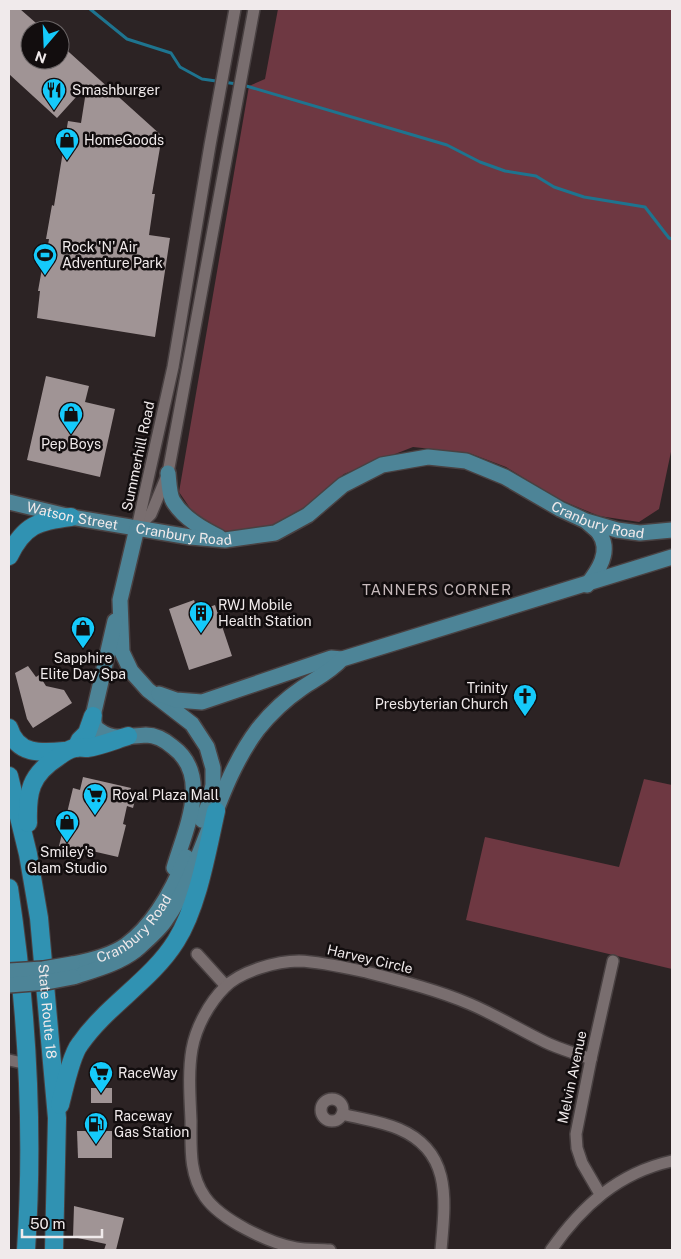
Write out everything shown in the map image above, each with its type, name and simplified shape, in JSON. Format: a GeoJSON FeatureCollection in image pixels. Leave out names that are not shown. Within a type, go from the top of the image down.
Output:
{"type":"FeatureCollection","features":[{"type":"Feature","properties":{"kind":"highway"},"geometry":{"type":"LineString","coordinates":[[9,556],[18,540],[29,528],[46,520],[71,517]]}},
{"type":"Feature","properties":{"kind":"highway"},"geometry":{"type":"LineString","coordinates":[[28,854],[27,802],[30,787],[47,764],[71,749],[87,733],[93,716]]}},
{"type":"Feature","properties":{"kind":"highway"},"geometry":{"type":"LineString","coordinates":[[9,728],[11,736],[24,748],[36,752],[86,748],[128,736]]}},
{"type":"Feature","properties":{"kind":"highway","name":"State Route 18"},"geometry":{"type":"LineString","coordinates":[[9,776],[28,854],[39,918],[57,1118],[54,1250]]}},
{"type":"Feature","properties":{"kind":"highway"},"geometry":{"type":"LineString","coordinates":[[57,1118],[79,1045],[107,1014],[162,961],[186,922],[200,879],[216,811]]}},
{"type":"Feature","properties":{"kind":"highway","name":"State Route 18"},"geometry":{"type":"LineString","coordinates":[[9,888],[27,1064],[29,1197],[25,1248]]}},
{"type":"Feature","properties":{"kind":"main road","name":"Cranbury Road"},"geometry":{"type":"LineString","coordinates":[[9,985],[47,982],[125,946],[150,922],[163,903],[179,874],[208,806],[213,785],[213,768],[207,747],[192,724],[148,690],[131,671],[122,652],[120,600],[138,528],[190,537],[225,540],[275,533],[308,515],[343,485],[382,464],[428,457],[466,461],[505,477],[560,509],[586,521],[616,530],[640,533],[672,530]]}},
{"type":"Feature","properties":{"kind":"main road"},"geometry":{"type":"LineString","coordinates":[[168,474],[173,500],[186,516],[205,530],[225,540]]}},
{"type":"Feature","properties":{"kind":"main road","name":"Watson Street"},"geometry":{"type":"LineString","coordinates":[[9,502],[71,517],[138,528]]}},
{"type":"Feature","properties":{"kind":"main road"},"geometry":{"type":"LineString","coordinates":[[586,521],[599,534],[604,544],[603,557],[596,573],[586,585]]}},
{"type":"Feature","properties":{"kind":"main road","name":"Cranbury Road"},"geometry":{"type":"LineString","coordinates":[[9,972],[42,969],[72,971],[102,968],[135,951],[164,923],[183,891],[242,753],[258,729],[278,707],[302,688],[332,670],[342,659],[672,557]]}},
{"type":"Feature","properties":{"kind":"main road"},"geometry":{"type":"LineString","coordinates":[[120,600],[93,716],[95,727],[109,737],[149,735],[165,741],[180,752],[189,764],[195,784],[192,807],[163,903]]}},
{"type":"Feature","properties":{"kind":"main road"},"geometry":{"type":"LineString","coordinates":[[148,690],[176,700],[202,702],[331,658],[342,659]]}},
{"type":"Feature","properties":{"kind":"street","name":"Summerhill Road"},"geometry":{"type":"LineString","coordinates":[[138,528],[173,367],[235,9]]}},
{"type":"Feature","properties":{"kind":"street","name":"Summerhill Road"},"geometry":{"type":"LineString","coordinates":[[138,528],[151,514],[168,474],[254,9]]}},
{"type":"Feature","properties":{"kind":"street"},"geometry":{"type":"LineString","coordinates":[[197,954],[226,986]]}},
{"type":"Feature","properties":{"kind":"street","name":"Harvey Circle"},"geometry":{"type":"LineString","coordinates":[[330,1250],[296,1249],[228,1220],[206,1198],[198,1184],[193,1169],[191,1153],[190,1095],[192,1048],[201,1021],[226,986],[250,972],[274,963],[297,961],[324,963],[430,989],[472,1005],[546,1042],[591,1059]]}},
{"type":"Feature","properties":{"kind":"street","name":"Melvin Avenue"},"geometry":{"type":"LineString","coordinates":[[600,1194],[582,1163],[577,1141],[579,1116],[613,962]]}},
{"type":"Feature","properties":{"kind":"street"},"geometry":{"type":"LineString","coordinates":[[9,1060],[27,1064]]}},
{"type":"Feature","properties":{"kind":"street"},"geometry":{"type":"LineString","coordinates":[[342,1114],[398,1129],[414,1137],[434,1159],[443,1183],[445,1202],[441,1250]]}},
{"type":"Feature","properties":{"kind":"street"},"geometry":{"type":"LineString","coordinates":[[551,1250],[566,1230],[600,1194],[626,1178],[653,1165],[672,1161]]}},
{"type":"Feature","properties":{"kind":"shaded area"},"geometry":{"type":"Polygon","coordinates":[[[278,9],[672,9],[672,447],[659,509],[639,522],[599,516],[558,499],[506,467],[469,453],[413,447],[344,474],[301,511],[270,527],[225,535],[194,514],[179,492],[249,86],[265,79],[278,9]]]}},
{"type":"Feature","properties":{"kind":"shaded area"},"geometry":{"type":"Polygon","coordinates":[[[644,779],[672,785],[672,969],[466,920],[485,837],[619,867],[644,779]]]}},
{"type":"Feature","properties":{"kind":"building"},"geometry":{"type":"Polygon","coordinates":[[[9,9],[20,9],[33,20],[20,20],[20,70],[70,70],[70,53],[162,136],[152,194],[155,194],[149,235],[170,238],[155,337],[37,318],[40,291],[38,291],[49,239],[46,239],[52,205],[54,206],[68,121],[81,123],[87,85],[57,118],[9,74],[9,9]]]}},
{"type":"Feature","properties":{"kind":"building"},"geometry":{"type":"Polygon","coordinates":[[[46,376],[89,386],[85,402],[115,409],[100,477],[27,460],[46,376]]]}},
{"type":"Feature","properties":{"kind":"building","name":"RWJ Mobile Health Station"},"geometry":{"type":"Polygon","coordinates":[[[194,600],[198,611],[215,605],[232,656],[189,670],[169,609],[194,600]]]}},
{"type":"Feature","properties":{"kind":"building"},"geometry":{"type":"Polygon","coordinates":[[[28,666],[36,677],[39,675],[46,686],[64,690],[72,703],[33,728],[27,719],[15,673],[28,666]]]}},
{"type":"Feature","properties":{"kind":"building","name":"Royal Plaza Mall"},"geometry":{"type":"Polygon","coordinates":[[[83,777],[131,788],[130,791],[137,792],[133,808],[127,806],[123,824],[126,825],[118,857],[79,848],[79,851],[59,846],[73,788],[80,790],[83,777]]]}},
{"type":"Feature","properties":{"kind":"building","name":"RaceWay"},"geometry":{"type":"Polygon","coordinates":[[[91,1088],[112,1088],[112,1103],[91,1103],[91,1088]]]}},
{"type":"Feature","properties":{"kind":"building"},"geometry":{"type":"Polygon","coordinates":[[[77,1131],[112,1131],[112,1158],[78,1158],[77,1131]]]}},
{"type":"Feature","properties":{"kind":"building"},"geometry":{"type":"Polygon","coordinates":[[[74,1206],[124,1218],[116,1250],[104,1250],[106,1244],[73,1237],[74,1206]]]}},
{"type":"Feature","properties":{"kind":"waterway"},"geometry":{"type":"LineString","coordinates":[[90,9],[127,39],[171,53],[180,67],[202,79],[237,84]]}},
{"type":"Feature","properties":{"kind":"waterway"},"geometry":{"type":"LineString","coordinates":[[243,85],[447,145],[480,162],[505,171],[536,176],[554,187],[584,197],[645,207],[669,238],[672,239]]}},
{"type":"Feature","properties":{"kind":"place","name":"Smashburger"},"geometry":{"type":"Point","coordinates":[54,111]}},
{"type":"Feature","properties":{"kind":"place","name":"HomeGoods"},"geometry":{"type":"Point","coordinates":[67,161]}},
{"type":"Feature","properties":{"kind":"place","name":"Rock 'N' Air Adventure Park"},"geometry":{"type":"Point","coordinates":[45,276]}},
{"type":"Feature","properties":{"kind":"place","name":"Pep Boys"},"geometry":{"type":"Point","coordinates":[71,435]}},
{"type":"Feature","properties":{"kind":"place","name":"RWJ Mobile Health Station"},"geometry":{"type":"Point","coordinates":[201,634]}},
{"type":"Feature","properties":{"kind":"place","name":"Sapphire Elite Day Spa"},"geometry":{"type":"Point","coordinates":[83,649]}},
{"type":"Feature","properties":{"kind":"place","name":"Trinity Presbyterian Church"},"geometry":{"type":"Point","coordinates":[525,717]}},
{"type":"Feature","properties":{"kind":"place","name":"Royal Plaza Mall"},"geometry":{"type":"Point","coordinates":[95,816]}},
{"type":"Feature","properties":{"kind":"place","name":"Smiley's Glam Studio"},"geometry":{"type":"Point","coordinates":[67,843]}},
{"type":"Feature","properties":{"kind":"place","name":"RaceWay"},"geometry":{"type":"Point","coordinates":[101,1094]}},
{"type":"Feature","properties":{"kind":"place","name":"Raceway Gas Station"},"geometry":{"type":"Point","coordinates":[96,1145]}},
{"type":"Feature","properties":{"kind":"district","name":"TANNERS CORNER"},"geometry":{"type":"Point","coordinates":[437,589]}}]}
